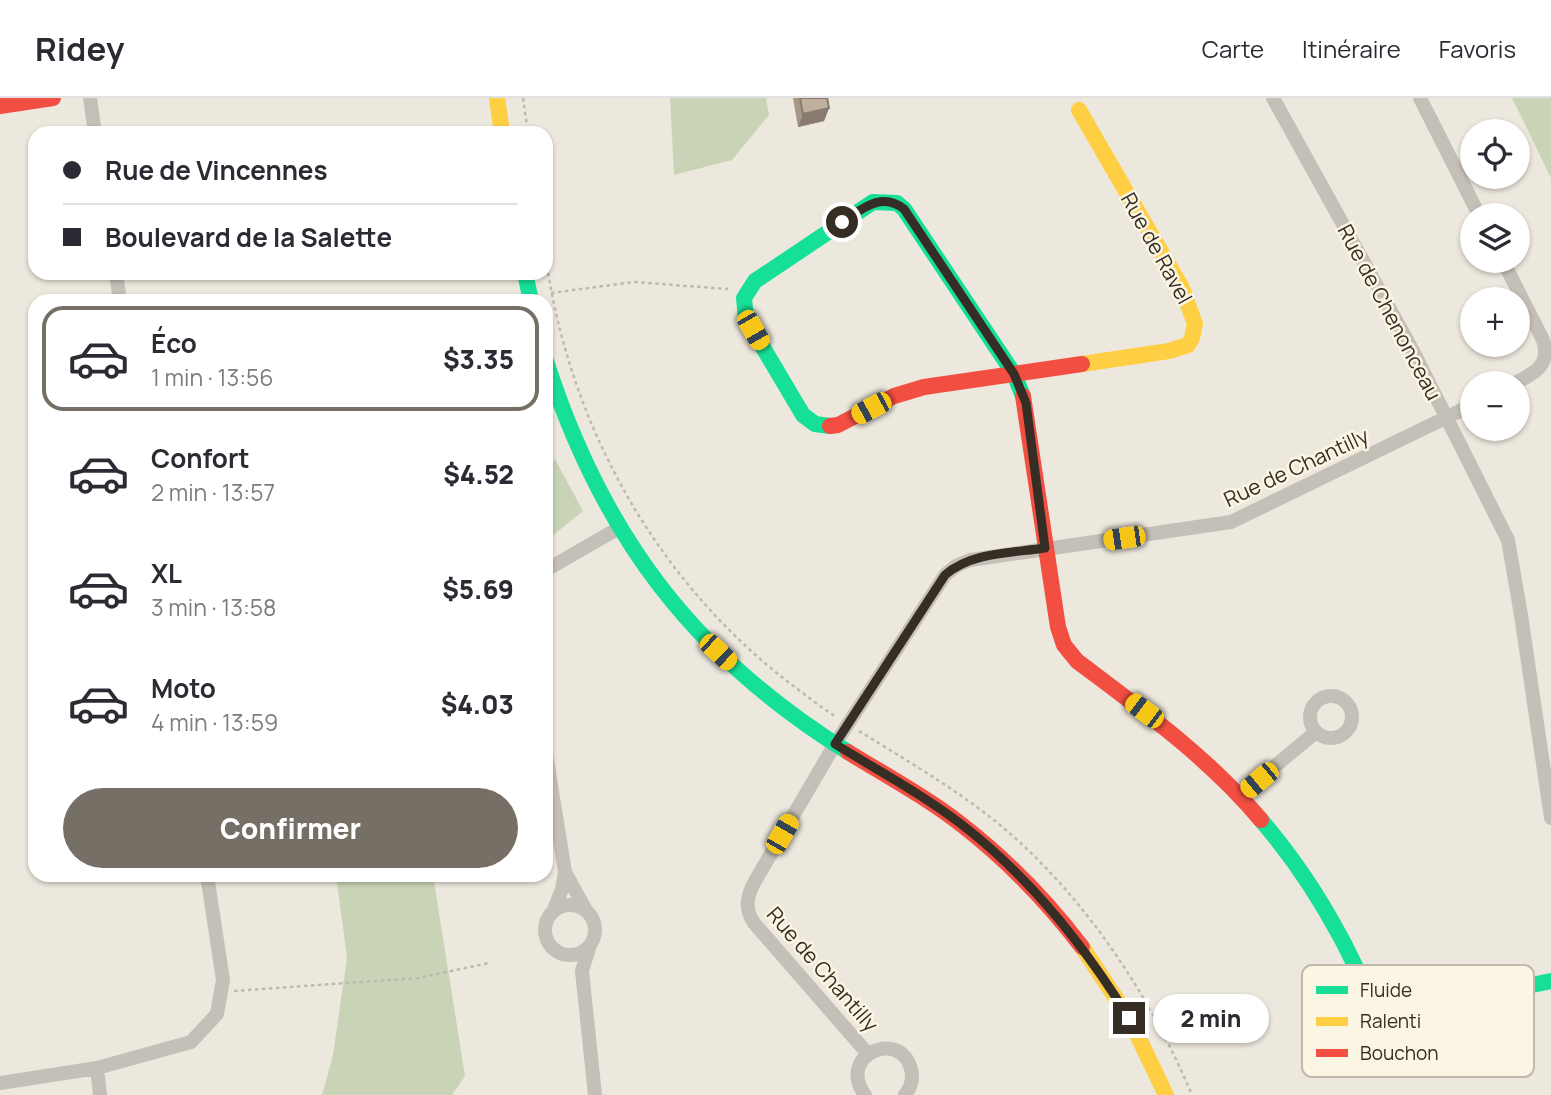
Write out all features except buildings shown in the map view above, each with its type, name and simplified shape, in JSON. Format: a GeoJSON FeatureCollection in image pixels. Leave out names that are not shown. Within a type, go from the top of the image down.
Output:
{"type":"FeatureCollection","features":[{"type":"Feature","properties":{"kind":"street"},"geometry":{"type":"LineString","coordinates":[[0,106],[53,98]]}},
{"type":"Feature","properties":{"kind":"street"},"geometry":{"type":"LineString","coordinates":[[90,98],[94,126]]}},
{"type":"Feature","properties":{"kind":"street","name":"Rue de Chenonceau"},"geometry":{"type":"LineString","coordinates":[[1273,98],[1413,351],[1498,518],[1510,547],[1551,818]]}},
{"type":"Feature","properties":{"kind":"street"},"geometry":{"type":"LineString","coordinates":[[1420,98],[1473,203]]}},
{"type":"Feature","properties":{"kind":"street"},"geometry":{"type":"LineString","coordinates":[[497,101],[501,126]]}},
{"type":"Feature","properties":{"kind":"street","name":"Rue de Ravel"},"geometry":{"type":"LineString","coordinates":[[1014,374],[1180,349],[1188,345],[1195,332],[1191,309],[1182,288],[1079,110]]}},
{"type":"Feature","properties":{"kind":"street"},"geometry":{"type":"LineString","coordinates":[[1014,374],[910,390],[838,425],[817,425],[803,415],[747,319],[744,295],[755,281],[864,207],[880,201],[897,203],[904,209],[1014,374],[1026,403],[1058,627],[1068,652],[1183,741],[1240,795],[1280,842],[1310,886],[1355,965]]}},
{"type":"Feature","properties":{"kind":"street"},"geometry":{"type":"LineString","coordinates":[[1509,273],[1546,351],[1542,364],[1530,374]]}},
{"type":"Feature","properties":{"kind":"street"},"geometry":{"type":"LineString","coordinates":[[553,384],[580,453],[619,528],[673,604],[706,641],[770,697],[835,744],[961,824],[1030,887],[1076,940],[1112,992],[1143,1045],[1166,1095]]}},
{"type":"Feature","properties":{"kind":"street","name":"Rue de Chantilly"},"geometry":{"type":"LineString","coordinates":[[868,1054],[754,923],[747,905],[755,881],[835,744],[945,575],[970,560],[1238,520],[1460,411]]}},
{"type":"Feature","properties":{"kind":"street"},"geometry":{"type":"LineString","coordinates":[[553,566],[619,528]]}},
{"type":"Feature","properties":{"kind":"street"},"geometry":{"type":"LineString","coordinates":[[1240,795],[1316,732]]}},
{"type":"Feature","properties":{"kind":"street"},"geometry":{"type":"LineString","coordinates":[[553,797],[565,872],[562,889],[546,924],[546,938],[576,972],[583,991]]}},
{"type":"Feature","properties":{"kind":"street"},"geometry":{"type":"LineString","coordinates":[[565,872],[595,928],[582,971],[595,1095]]}},
{"type":"Feature","properties":{"kind":"street"},"geometry":{"type":"LineString","coordinates":[[0,1083],[97,1068],[191,1042],[217,1014],[223,981],[208,882]]}},
{"type":"Feature","properties":{"kind":"street"},"geometry":{"type":"LineString","coordinates":[[553,912],[571,905],[587,912]]}},
{"type":"Feature","properties":{"kind":"street"},"geometry":{"type":"LineString","coordinates":[[561,953],[575,955],[590,944]]}},
{"type":"Feature","properties":{"kind":"street","name":"Rue de Chantilly"},"geometry":{"type":"LineString","coordinates":[[865,1095],[857,1077],[862,1060],[875,1050],[892,1049],[906,1058],[912,1073],[912,1082],[905,1095]]}},
{"type":"Feature","properties":{"kind":"street"},"geometry":{"type":"LineString","coordinates":[[97,1068],[100,1095]]}},
{"type":"Feature","properties":{"kind":"path"},"geometry":{"type":"LineString","coordinates":[[523,98],[527,126]]}},
{"type":"Feature","properties":{"kind":"path"},"geometry":{"type":"LineString","coordinates":[[549,280],[551,293],[634,282],[736,290]]}},
{"type":"Feature","properties":{"kind":"path"},"geometry":{"type":"LineString","coordinates":[[553,300],[580,397],[597,440],[640,518],[684,579],[729,632],[751,653],[828,712]]}},
{"type":"Feature","properties":{"kind":"path"},"geometry":{"type":"LineString","coordinates":[[221,992],[418,978],[489,963]]}},
{"type":"Feature","properties":{"kind":"green space"},"geometry":{"type":"Polygon","coordinates":[[[670,98],[766,98],[769,115],[732,160],[674,175],[670,98]]]}},
{"type":"Feature","properties":{"kind":"green space"},"geometry":{"type":"Polygon","coordinates":[[[1512,98],[1551,98],[1551,178],[1530,135],[1530,119],[1522,119],[1512,98]]]}},
{"type":"Feature","properties":{"kind":"green space"},"geometry":{"type":"Polygon","coordinates":[[[555,459],[583,511],[553,535],[555,459]]]}},
{"type":"Feature","properties":{"kind":"green space"},"geometry":{"type":"Polygon","coordinates":[[[337,882],[434,882],[465,1076],[452,1095],[322,1095],[333,1055],[347,958],[337,882]]]}},
{"type":"Feature","properties":{"kind":"traffic: fast"},"geometry":{"type":"LineString","coordinates":[[830,426],[815,424],[803,415],[746,319],[744,298],[755,281],[873,202],[897,203],[904,209],[1014,374],[1023,396]]}},
{"type":"Feature","properties":{"kind":"traffic: fast"},"geometry":{"type":"LineString","coordinates":[[526,280],[530,294]]}},
{"type":"Feature","properties":{"kind":"traffic: fast"},"geometry":{"type":"LineString","coordinates":[[553,380],[595,482],[625,536],[660,586],[699,632],[743,675],[793,715],[848,752]]}},
{"type":"Feature","properties":{"kind":"traffic: fast"},"geometry":{"type":"LineString","coordinates":[[1261,820],[1313,891],[1354,965]]}},
{"type":"Feature","properties":{"kind":"traffic: fast"},"geometry":{"type":"LineString","coordinates":[[1534,985],[1551,981]]}},
{"type":"Feature","properties":{"kind":"traffic: slow"},"geometry":{"type":"LineString","coordinates":[[497,98],[501,126]]}},
{"type":"Feature","properties":{"kind":"traffic: slow"},"geometry":{"type":"LineString","coordinates":[[1079,110],[1182,288],[1195,324],[1188,345],[1169,351],[1082,364]]}},
{"type":"Feature","properties":{"kind":"traffic: slow"},"geometry":{"type":"LineString","coordinates":[[1082,947],[1129,1018],[1166,1095]]}},
{"type":"Feature","properties":{"kind":"traffic: jam"},"geometry":{"type":"LineString","coordinates":[[0,106],[53,98]]}},
{"type":"Feature","properties":{"kind":"traffic: jam"},"geometry":{"type":"LineString","coordinates":[[830,426],[838,425],[894,396],[924,387],[1082,364]]}},
{"type":"Feature","properties":{"kind":"traffic: jam"},"geometry":{"type":"LineString","coordinates":[[1023,396],[1058,627],[1064,645],[1077,661],[1197,755],[1261,820]]}},
{"type":"Feature","properties":{"kind":"traffic: jam"},"geometry":{"type":"LineString","coordinates":[[848,752],[934,805],[979,838],[1026,882],[1082,947]]}},
{"type":"Feature","properties":{"kind":"route"},"geometry":{"type":"LineString","coordinates":[[842,222],[873,202],[897,203],[904,209],[1014,374],[1026,403],[1045,548],[962,562],[945,575],[835,744],[927,800],[961,824],[1014,870],[1076,940],[1129,1018]]}}]}
